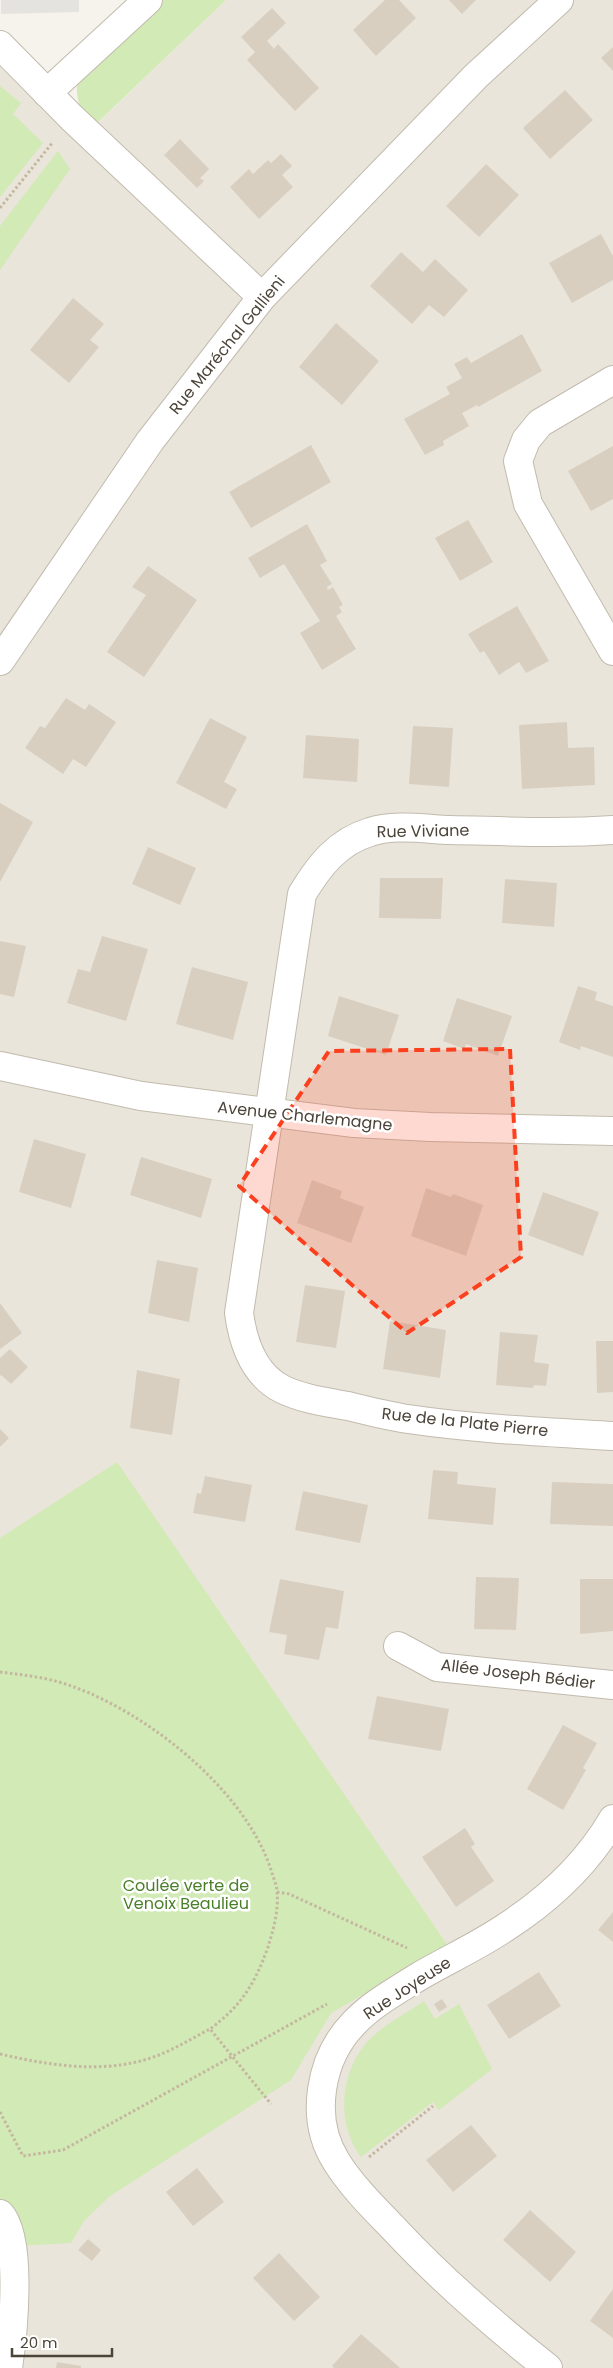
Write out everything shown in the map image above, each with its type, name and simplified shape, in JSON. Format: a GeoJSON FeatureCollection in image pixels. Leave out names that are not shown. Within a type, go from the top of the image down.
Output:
{"type":"FeatureCollection","features":[{"type":"Feature","properties":{"kind":"street"},"geometry":{"type":"LineString","coordinates":[[47,93],[148,0]]}},
{"type":"Feature","properties":{"kind":"street","name":"Rue Maréchal Gallieni"},"geometry":{"type":"LineString","coordinates":[[0,661],[150,441],[262,297],[476,76],[559,0]]}},
{"type":"Feature","properties":{"kind":"street"},"geometry":{"type":"LineString","coordinates":[[0,45],[72,118],[262,297]]}},
{"type":"Feature","properties":{"kind":"street"},"geometry":{"type":"LineString","coordinates":[[613,380],[540,423],[526,440],[518,461],[528,504],[613,651]]}},
{"type":"Feature","properties":{"kind":"street","name":"Rue Viviane"},"geometry":{"type":"LineString","coordinates":[[271,1114],[302,894],[318,866],[345,844],[371,831],[401,828],[576,833],[613,830]]}},
{"type":"Feature","properties":{"kind":"street","name":"Avenue Charlemagne"},"geometry":{"type":"LineString","coordinates":[[0,1066],[141,1096],[354,1124],[430,1128],[613,1130]]}},
{"type":"Feature","properties":{"kind":"street","name":"Rue de la Plate Pierre"},"geometry":{"type":"LineString","coordinates":[[271,1114],[239,1313],[242,1338],[252,1360],[268,1378],[282,1389],[306,1397],[408,1419],[507,1430],[613,1436]]}},
{"type":"Feature","properties":{"kind":"street","name":"Allée Joseph Bédier"},"geometry":{"type":"LineString","coordinates":[[398,1646],[437,1667],[613,1685]]}},
{"type":"Feature","properties":{"kind":"street","name":"Rue Joyeuse"},"geometry":{"type":"LineString","coordinates":[[548,2368],[510,2338],[414,2250],[375,2209],[335,2160],[324,2133],[322,2085],[328,2065],[353,2023],[373,2006],[506,1927],[533,1908],[563,1884],[599,1841],[613,1820]]}},
{"type":"Feature","properties":{"kind":"street"},"geometry":{"type":"LineString","coordinates":[[0,2214],[9,2228],[15,2286],[14,2329],[8,2368]]}},
{"type":"Feature","properties":{"kind":"path"},"geometry":{"type":"LineString","coordinates":[[0,208],[72,118]]}},
{"type":"Feature","properties":{"kind":"path"},"geometry":{"type":"LineString","coordinates":[[0,1672],[73,1686],[94,1695],[140,1721],[179,1750],[206,1773],[249,1822],[266,1853],[277,1892],[274,1929],[247,1995],[231,2013],[210,2029],[158,2055],[136,2062],[108,2066],[77,2067],[0,2054]]}},
{"type":"Feature","properties":{"kind":"path"},"geometry":{"type":"LineString","coordinates":[[277,1892],[288,1894],[412,1951]]}},
{"type":"Feature","properties":{"kind":"path"},"geometry":{"type":"LineString","coordinates":[[0,2112],[23,2156],[63,2150],[334,2000]]}},
{"type":"Feature","properties":{"kind":"path"},"geometry":{"type":"LineString","coordinates":[[210,2029],[271,2104]]}},
{"type":"Feature","properties":{"kind":"path"},"geometry":{"type":"LineString","coordinates":[[366,2159],[433,2106]]}},
{"type":"Feature","properties":{"kind":"highlighted area"},"geometry":{"type":"Polygon","coordinates":[[[510,1049],[521,1257],[407,1333],[239,1186],[329,1051],[510,1049]]]}},
{"type":"Feature","properties":{"kind":"shaded area"},"geometry":{"type":"Polygon","coordinates":[[[1,0],[79,0],[79,12],[1,14],[1,0]]]}},
{"type":"Feature","properties":{"kind":"shaded area"},"geometry":{"type":"Polygon","coordinates":[[[226,0],[613,0],[613,2368],[0,2368],[0,62],[79,141],[226,0]]]}},
{"type":"Feature","properties":{"kind":"green space"},"geometry":{"type":"Polygon","coordinates":[[[162,0],[226,0],[94,126],[84,114],[78,101],[77,86],[80,71],[162,0]]]}},
{"type":"Feature","properties":{"kind":"green space"},"geometry":{"type":"Polygon","coordinates":[[[0,86],[21,103],[13,114],[43,143],[0,197],[0,86]]]}},
{"type":"Feature","properties":{"kind":"green space"},"geometry":{"type":"Polygon","coordinates":[[[58,151],[70,169],[0,270],[0,226],[58,151]]]}},
{"type":"Feature","properties":{"kind":"green space","name":"Coulée verte de Venoix Beaulieu"},"geometry":{"type":"Polygon","coordinates":[[[117,1462],[448,1946],[331,2013],[291,2080],[110,2196],[84,2221],[71,2243],[0,2247],[0,1538],[117,1462]]]}},
{"type":"Feature","properties":{"kind":"green space"},"geometry":{"type":"Polygon","coordinates":[[[424,2001],[435,2019],[459,2004],[492,2069],[439,2110],[433,2102],[361,2157],[347,2128],[345,2112],[344,2096],[352,2066],[370,2039],[424,2001]]]}},
{"type":"Feature","properties":{"kind":"building"},"geometry":{"type":"Polygon","coordinates":[[[385,0],[399,0],[416,18],[376,56],[353,30],[385,0]]]}},
{"type":"Feature","properties":{"kind":"building"},"geometry":{"type":"Polygon","coordinates":[[[449,0],[476,0],[462,14],[449,0]]]}},
{"type":"Feature","properties":{"kind":"building"},"geometry":{"type":"Polygon","coordinates":[[[272,8],[286,23],[267,41],[274,49],[278,44],[319,88],[295,111],[247,60],[255,52],[241,37],[272,8]]]}},
{"type":"Feature","properties":{"kind":"building"},"geometry":{"type":"Polygon","coordinates":[[[613,47],[613,71],[601,58],[613,47]]]}},
{"type":"Feature","properties":{"kind":"building"},"geometry":{"type":"Polygon","coordinates":[[[565,90],[593,120],[550,159],[523,128],[565,90]]]}},
{"type":"Feature","properties":{"kind":"building"},"geometry":{"type":"Polygon","coordinates":[[[180,139],[209,169],[200,178],[204,181],[197,188],[164,155],[180,139]]]}},
{"type":"Feature","properties":{"kind":"building"},"geometry":{"type":"Polygon","coordinates":[[[281,154],[292,166],[282,175],[293,187],[259,219],[230,187],[249,169],[253,174],[268,160],[271,163],[281,154]]]}},
{"type":"Feature","properties":{"kind":"building"},"geometry":{"type":"Polygon","coordinates":[[[486,164],[519,195],[479,237],[446,206],[486,164]]]}},
{"type":"Feature","properties":{"kind":"building"},"geometry":{"type":"Polygon","coordinates":[[[601,234],[613,256],[613,280],[572,303],[549,263],[601,234]]]}},
{"type":"Feature","properties":{"kind":"building"},"geometry":{"type":"Polygon","coordinates":[[[401,252],[423,272],[435,259],[468,290],[444,317],[429,305],[412,324],[370,286],[401,252]]]}},
{"type":"Feature","properties":{"kind":"building"},"geometry":{"type":"Polygon","coordinates":[[[73,298],[104,324],[90,340],[99,347],[69,383],[30,350],[73,298]]]}},
{"type":"Feature","properties":{"kind":"building"},"geometry":{"type":"Polygon","coordinates":[[[336,323],[379,361],[342,405],[299,367],[336,323]]]}},
{"type":"Feature","properties":{"kind":"building"},"geometry":{"type":"Polygon","coordinates":[[[522,334],[542,371],[478,407],[477,405],[462,413],[469,426],[443,441],[444,445],[425,455],[404,419],[450,394],[446,387],[462,378],[454,364],[467,357],[471,363],[522,334]]]}},
{"type":"Feature","properties":{"kind":"building"},"geometry":{"type":"Polygon","coordinates":[[[311,445],[331,482],[251,528],[229,492],[311,445]]]}},
{"type":"Feature","properties":{"kind":"building"},"geometry":{"type":"Polygon","coordinates":[[[613,446],[613,499],[591,511],[568,471],[613,446]]]}},
{"type":"Feature","properties":{"kind":"building"},"geometry":{"type":"Polygon","coordinates":[[[468,520],[493,562],[460,581],[435,538],[468,520]]]}},
{"type":"Feature","properties":{"kind":"building"},"geometry":{"type":"Polygon","coordinates":[[[307,524],[327,561],[320,565],[332,584],[327,587],[328,590],[333,587],[343,605],[339,607],[342,612],[336,616],[356,649],[322,670],[300,633],[320,621],[284,564],[260,578],[248,558],[307,524]]]}},
{"type":"Feature","properties":{"kind":"building"},"geometry":{"type":"Polygon","coordinates":[[[148,566],[197,600],[144,677],[107,652],[146,595],[132,587],[148,566]]]}},
{"type":"Feature","properties":{"kind":"building"},"geometry":{"type":"Polygon","coordinates":[[[517,606],[549,661],[526,673],[519,662],[499,675],[484,651],[480,653],[468,634],[517,606]]]}},
{"type":"Feature","properties":{"kind":"building"},"geometry":{"type":"Polygon","coordinates":[[[66,698],[85,710],[89,704],[116,722],[86,767],[73,759],[63,774],[25,748],[40,726],[45,728],[66,698]]]}},
{"type":"Feature","properties":{"kind":"building"},"geometry":{"type":"Polygon","coordinates":[[[210,718],[247,737],[224,782],[237,789],[226,809],[176,783],[210,718]]]}},
{"type":"Feature","properties":{"kind":"building"},"geometry":{"type":"Polygon","coordinates":[[[567,722],[568,748],[594,747],[595,785],[522,789],[519,725],[567,722]]]}},
{"type":"Feature","properties":{"kind":"building"},"geometry":{"type":"Polygon","coordinates":[[[413,726],[453,728],[449,787],[409,784],[413,726]]]}},
{"type":"Feature","properties":{"kind":"building"},"geometry":{"type":"Polygon","coordinates":[[[306,735],[359,739],[357,782],[303,778],[306,735]]]}},
{"type":"Feature","properties":{"kind":"building"},"geometry":{"type":"Polygon","coordinates":[[[0,803],[33,822],[0,882],[0,803]]]}},
{"type":"Feature","properties":{"kind":"building"},"geometry":{"type":"Polygon","coordinates":[[[148,847],[196,868],[180,905],[132,884],[148,847]]]}},
{"type":"Feature","properties":{"kind":"building"},"geometry":{"type":"Polygon","coordinates":[[[380,878],[443,878],[441,919],[379,918],[380,878]]]}},
{"type":"Feature","properties":{"kind":"building"},"geometry":{"type":"Polygon","coordinates":[[[505,879],[557,883],[554,927],[502,923],[505,879]]]}},
{"type":"Feature","properties":{"kind":"building"},"geometry":{"type":"Polygon","coordinates":[[[102,936],[148,949],[126,1021],[67,1003],[78,969],[90,972],[102,936]]]}},
{"type":"Feature","properties":{"kind":"building"},"geometry":{"type":"Polygon","coordinates":[[[0,941],[26,946],[14,997],[0,994],[0,941]]]}},
{"type":"Feature","properties":{"kind":"building"},"geometry":{"type":"Polygon","coordinates":[[[192,967],[248,982],[233,1040],[176,1024],[192,967]]]}},
{"type":"Feature","properties":{"kind":"building"},"geometry":{"type":"Polygon","coordinates":[[[578,986],[597,992],[595,1000],[613,1006],[613,1057],[581,1046],[580,1050],[559,1042],[578,986]]]}},
{"type":"Feature","properties":{"kind":"building"},"geometry":{"type":"Polygon","coordinates":[[[339,996],[399,1015],[386,1055],[328,1036],[339,996]]]}},
{"type":"Feature","properties":{"kind":"building"},"geometry":{"type":"Polygon","coordinates":[[[457,998],[512,1016],[498,1056],[466,1044],[464,1049],[443,1041],[457,998]]]}},
{"type":"Feature","properties":{"kind":"building"},"geometry":{"type":"Polygon","coordinates":[[[34,1139],[86,1154],[71,1208],[19,1192],[34,1139]]]}},
{"type":"Feature","properties":{"kind":"building"},"geometry":{"type":"Polygon","coordinates":[[[141,1157],[212,1179],[201,1218],[130,1195],[141,1157]]]}},
{"type":"Feature","properties":{"kind":"building"},"geometry":{"type":"Polygon","coordinates":[[[312,1180],[342,1191],[340,1198],[364,1207],[351,1243],[297,1223],[312,1180]]]}},
{"type":"Feature","properties":{"kind":"building"},"geometry":{"type":"Polygon","coordinates":[[[426,1188],[451,1197],[453,1194],[483,1205],[466,1256],[411,1236],[426,1188]]]}},
{"type":"Feature","properties":{"kind":"building"},"geometry":{"type":"Polygon","coordinates":[[[543,1192],[599,1212],[583,1256],[528,1235],[543,1192]]]}},
{"type":"Feature","properties":{"kind":"building"},"geometry":{"type":"Polygon","coordinates":[[[157,1260],[198,1268],[189,1322],[148,1313],[157,1260]]]}},
{"type":"Feature","properties":{"kind":"building"},"geometry":{"type":"Polygon","coordinates":[[[305,1285],[345,1291],[336,1348],[296,1342],[305,1285]]]}},
{"type":"Feature","properties":{"kind":"building"},"geometry":{"type":"Polygon","coordinates":[[[0,1303],[22,1333],[0,1349],[0,1303]]]}},
{"type":"Feature","properties":{"kind":"building"},"geometry":{"type":"Polygon","coordinates":[[[390,1321],[446,1330],[440,1378],[383,1369],[390,1321]]]}},
{"type":"Feature","properties":{"kind":"building"},"geometry":{"type":"Polygon","coordinates":[[[500,1332],[538,1335],[534,1362],[549,1364],[546,1386],[534,1385],[533,1388],[496,1385],[500,1332]]]}},
{"type":"Feature","properties":{"kind":"building"},"geometry":{"type":"Polygon","coordinates":[[[596,1341],[613,1341],[613,1392],[597,1393],[596,1341]]]}},
{"type":"Feature","properties":{"kind":"building"},"geometry":{"type":"Polygon","coordinates":[[[10,1349],[28,1367],[11,1384],[0,1376],[0,1358],[10,1349]]]}},
{"type":"Feature","properties":{"kind":"building"},"geometry":{"type":"Polygon","coordinates":[[[137,1370],[180,1379],[172,1435],[130,1428],[137,1370]]]}},
{"type":"Feature","properties":{"kind":"building"},"geometry":{"type":"Polygon","coordinates":[[[0,1429],[9,1438],[0,1447],[0,1429]]]}},
{"type":"Feature","properties":{"kind":"building"},"geometry":{"type":"Polygon","coordinates":[[[433,1470],[458,1472],[457,1484],[496,1488],[493,1525],[428,1519],[433,1470]]]}},
{"type":"Feature","properties":{"kind":"building"},"geometry":{"type":"Polygon","coordinates":[[[205,1476],[252,1485],[245,1522],[193,1513],[197,1493],[201,1494],[205,1476]]]}},
{"type":"Feature","properties":{"kind":"building"},"geometry":{"type":"Polygon","coordinates":[[[552,1482],[613,1484],[613,1526],[550,1524],[552,1482]]]}},
{"type":"Feature","properties":{"kind":"building"},"geometry":{"type":"Polygon","coordinates":[[[303,1491],[368,1505],[360,1543],[295,1530],[303,1491]]]}},
{"type":"Feature","properties":{"kind":"building"},"geometry":{"type":"Polygon","coordinates":[[[476,1577],[519,1578],[516,1630],[474,1629],[476,1577]]]}},
{"type":"Feature","properties":{"kind":"building"},"geometry":{"type":"Polygon","coordinates":[[[280,1579],[344,1591],[338,1629],[326,1627],[319,1660],[284,1654],[287,1635],[269,1632],[280,1579]]]}},
{"type":"Feature","properties":{"kind":"building"},"geometry":{"type":"Polygon","coordinates":[[[580,1579],[613,1579],[613,1631],[580,1634],[580,1579]]]}},
{"type":"Feature","properties":{"kind":"building"},"geometry":{"type":"Polygon","coordinates":[[[377,1696],[449,1709],[441,1751],[368,1739],[377,1696]]]}},
{"type":"Feature","properties":{"kind":"building"},"geometry":{"type":"Polygon","coordinates":[[[563,1725],[597,1743],[583,1768],[586,1770],[563,1810],[527,1789],[563,1725]]]}},
{"type":"Feature","properties":{"kind":"building"},"geometry":{"type":"Polygon","coordinates":[[[465,1828],[475,1844],[471,1847],[494,1881],[456,1907],[422,1857],[465,1828]]]}},
{"type":"Feature","properties":{"kind":"building"},"geometry":{"type":"Polygon","coordinates":[[[613,1912],[613,1942],[598,1930],[613,1912]]]}},
{"type":"Feature","properties":{"kind":"building"},"geometry":{"type":"Polygon","coordinates":[[[539,1972],[561,2006],[509,2039],[487,2005],[539,1972]]]}},
{"type":"Feature","properties":{"kind":"building"},"geometry":{"type":"Polygon","coordinates":[[[442,1999],[447,2007],[439,2012],[434,2004],[442,1999]]]}},
{"type":"Feature","properties":{"kind":"building"},"geometry":{"type":"Polygon","coordinates":[[[471,2125],[497,2156],[453,2192],[426,2160],[471,2125]]]}},
{"type":"Feature","properties":{"kind":"building"},"geometry":{"type":"Polygon","coordinates":[[[197,2168],[224,2202],[193,2226],[166,2192],[197,2168]]]}},
{"type":"Feature","properties":{"kind":"building"},"geometry":{"type":"Polygon","coordinates":[[[530,2210],[576,2252],[550,2282],[503,2240],[530,2210]]]}},
{"type":"Feature","properties":{"kind":"building"},"geometry":{"type":"Polygon","coordinates":[[[88,2239],[101,2250],[92,2261],[78,2250],[88,2239]]]}},
{"type":"Feature","properties":{"kind":"building"},"geometry":{"type":"Polygon","coordinates":[[[279,2253],[320,2297],[294,2321],[253,2278],[279,2253]]]}},
{"type":"Feature","properties":{"kind":"building"},"geometry":{"type":"Polygon","coordinates":[[[613,2289],[613,2338],[590,2321],[613,2289]]]}},
{"type":"Feature","properties":{"kind":"building"},"geometry":{"type":"Polygon","coordinates":[[[361,2334],[400,2368],[334,2368],[332,2366],[361,2334]]]}},
{"type":"Feature","properties":{"kind":"building"},"geometry":{"type":"Polygon","coordinates":[[[57,2362],[81,2366],[81,2368],[56,2368],[57,2362]]]}}]}
